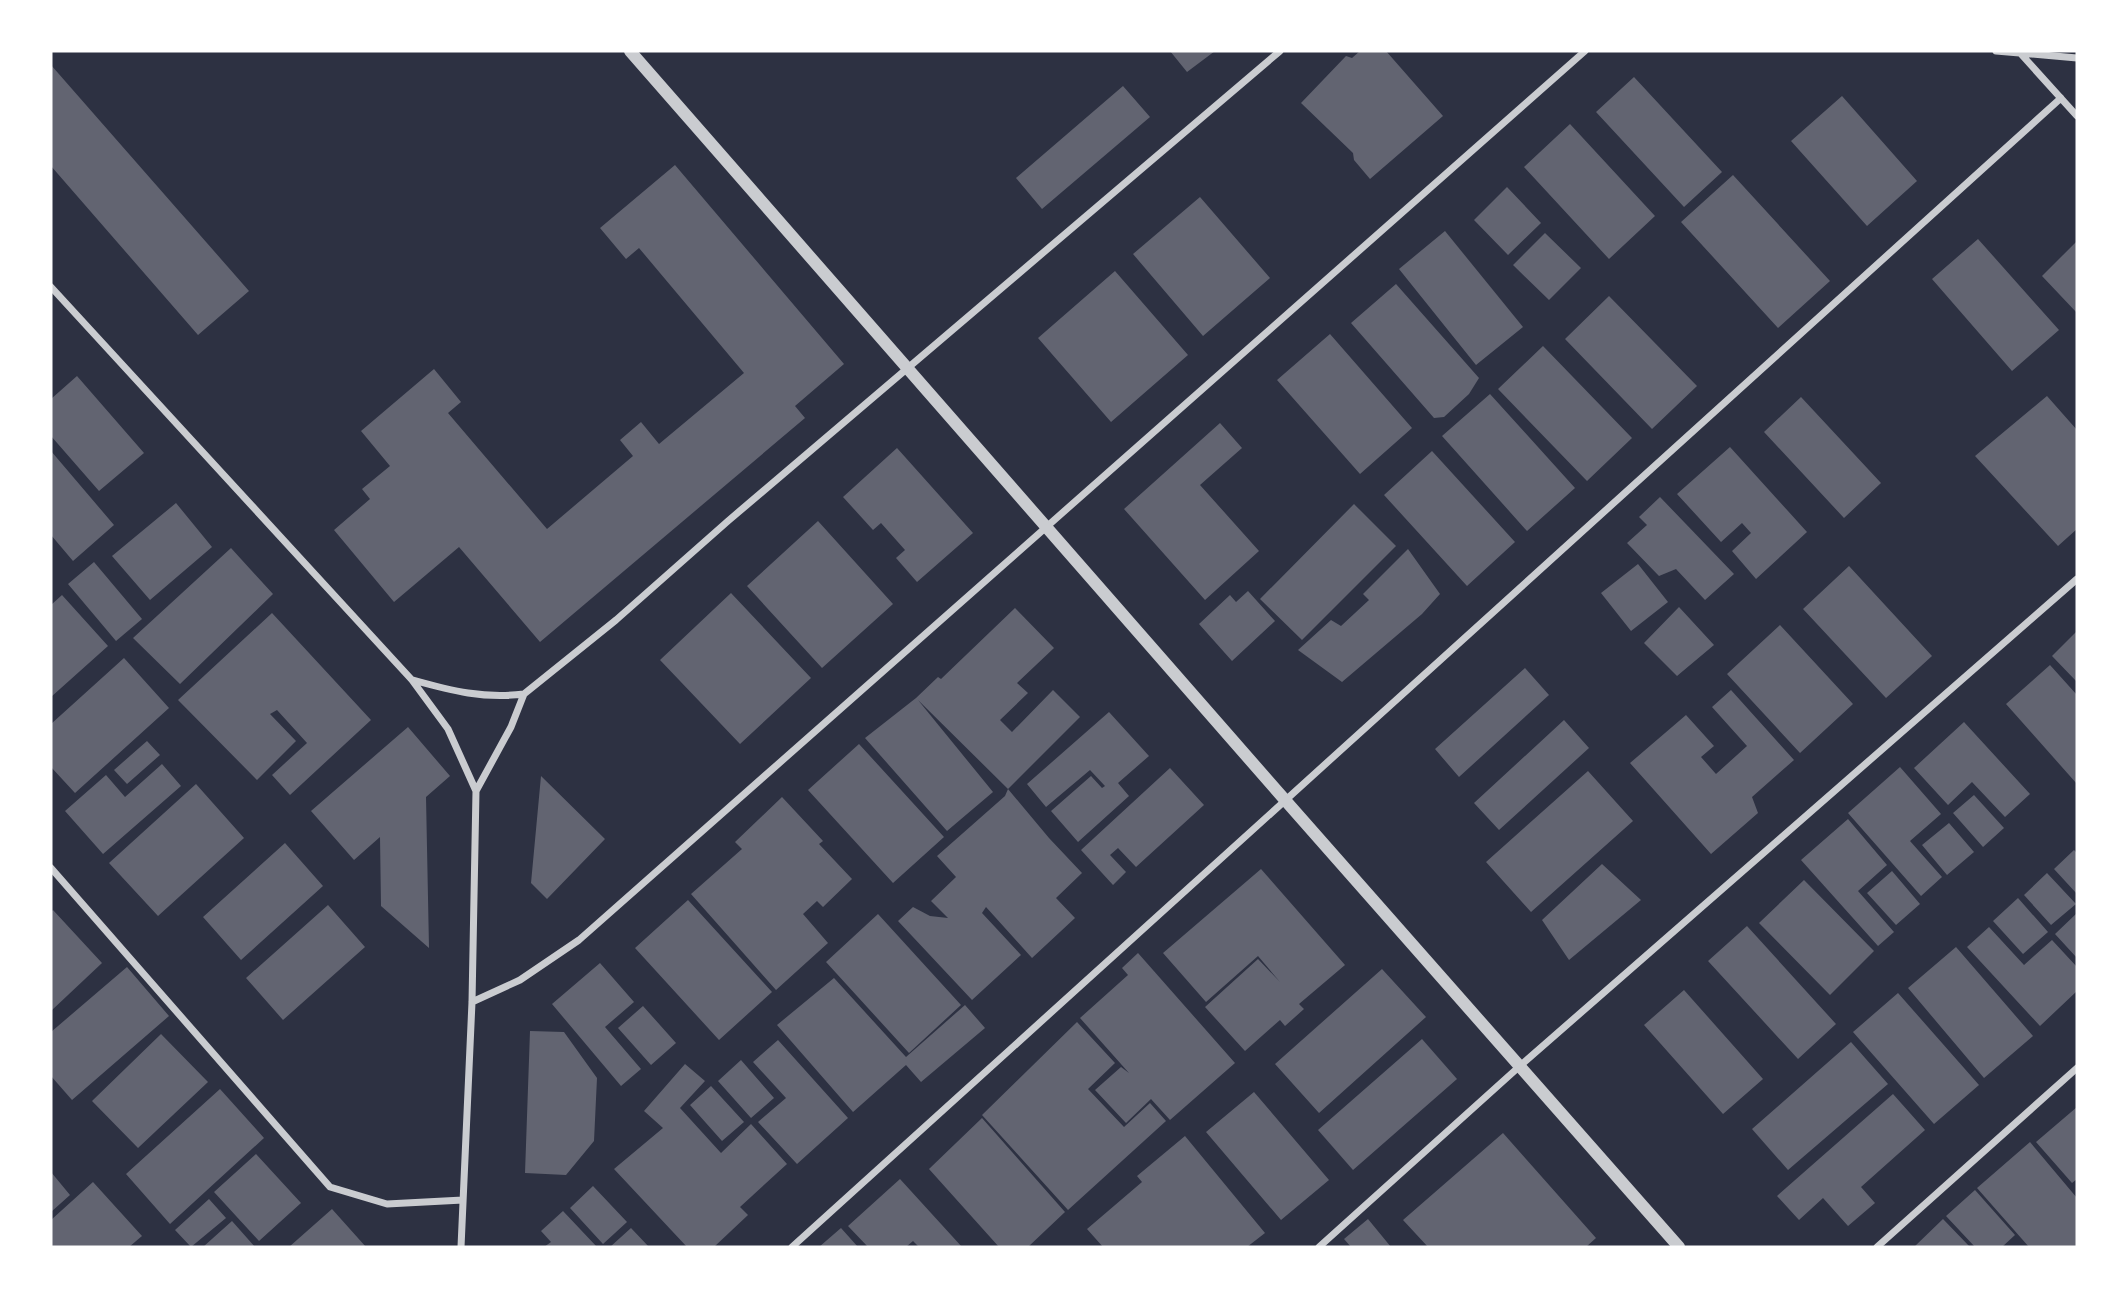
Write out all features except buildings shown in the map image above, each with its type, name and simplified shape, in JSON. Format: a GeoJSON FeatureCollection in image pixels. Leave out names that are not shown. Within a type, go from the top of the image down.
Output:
{"type":"FeatureCollection","features":[{"type":"Feature","properties":{"kind":"street"},"geometry":{"type":"LineString","coordinates":[[631,51],[1679,1247]]}},
{"type":"Feature","properties":{"kind":"street"},"geometry":{"type":"LineString","coordinates":[[476,791],[511,727],[524,694],[616,620],[728,521],[1280,51]]}},
{"type":"Feature","properties":{"kind":"street"},"geometry":{"type":"LineString","coordinates":[[472,1002],[520,980],[579,940],[1585,51]]}},
{"type":"Feature","properties":{"kind":"street"},"geometry":{"type":"LineString","coordinates":[[1996,51],[2077,58]]}},
{"type":"Feature","properties":{"kind":"street"},"geometry":{"type":"LineString","coordinates":[[2021,54],[2077,116]]}},
{"type":"Feature","properties":{"kind":"street"},"geometry":{"type":"LineString","coordinates":[[792,1247],[2061,98]]}},
{"type":"Feature","properties":{"kind":"street"},"geometry":{"type":"LineString","coordinates":[[51,287],[412,680],[448,729],[476,791],[472,1002],[461,1247]]}},
{"type":"Feature","properties":{"kind":"street"},"geometry":{"type":"LineString","coordinates":[[1319,1247],[1521,1065],[2077,579]]}},
{"type":"Feature","properties":{"kind":"street"},"geometry":{"type":"LineString","coordinates":[[412,680],[469,694],[497,697],[524,694]]}},
{"type":"Feature","properties":{"kind":"street"},"geometry":{"type":"LineString","coordinates":[[51,868],[330,1187],[387,1204],[463,1200]]}},
{"type":"Feature","properties":{"kind":"street"},"geometry":{"type":"LineString","coordinates":[[1877,1247],[2077,1068]]}}]}
